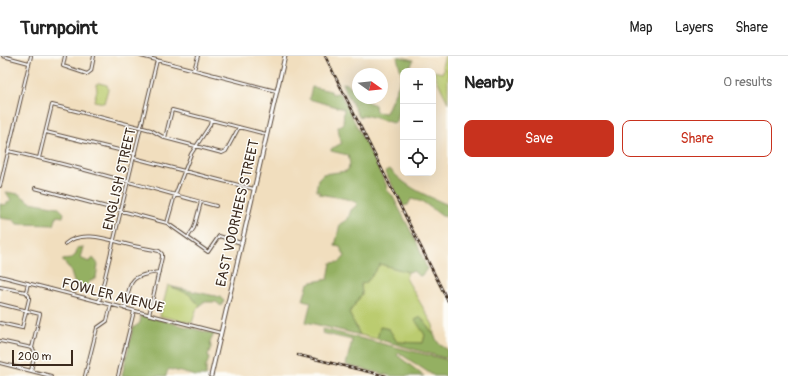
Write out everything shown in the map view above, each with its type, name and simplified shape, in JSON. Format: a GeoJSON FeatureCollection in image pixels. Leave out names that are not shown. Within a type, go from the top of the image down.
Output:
{"type":"FeatureCollection","features":[{"type":"Feature","properties":{"kind":"main road","name":"EAST VOORHEES STREET"},"geometry":{"type":"LineString","coordinates":[[211,376],[285,56]]}},
{"type":"Feature","properties":{"kind":"street"},"geometry":{"type":"LineString","coordinates":[[3,56],[29,63]]}},
{"type":"Feature","properties":{"kind":"street"},"geometry":{"type":"LineString","coordinates":[[0,186],[31,56]]}},
{"type":"Feature","properties":{"kind":"street"},"geometry":{"type":"LineString","coordinates":[[65,56],[63,66],[87,74],[91,71],[94,56]]}},
{"type":"Feature","properties":{"kind":"street"},"geometry":{"type":"LineString","coordinates":[[142,56],[276,91]]}},
{"type":"Feature","properties":{"kind":"street"},"geometry":{"type":"LineString","coordinates":[[194,70],[198,56]]}},
{"type":"Feature","properties":{"kind":"street","name":"ENGLISH STREET"},"geometry":{"type":"LineString","coordinates":[[100,302],[157,60]]}},
{"type":"Feature","properties":{"kind":"street"},"geometry":{"type":"LineString","coordinates":[[39,158],[52,105],[152,130],[165,138],[222,153],[239,126]]}},
{"type":"Feature","properties":{"kind":"street"},"geometry":{"type":"LineString","coordinates":[[165,138],[172,110],[266,134]]}},
{"type":"Feature","properties":{"kind":"street"},"geometry":{"type":"LineString","coordinates":[[167,223],[184,170],[195,146],[210,124],[211,120]]}},
{"type":"Feature","properties":{"kind":"street"},"geometry":{"type":"LineString","coordinates":[[46,132],[135,154]]}},
{"type":"Feature","properties":{"kind":"street"},"geometry":{"type":"LineString","coordinates":[[8,151],[128,181],[154,190],[216,206]]}},
{"type":"Feature","properties":{"kind":"street"},"geometry":{"type":"LineString","coordinates":[[134,158],[254,189]]}},
{"type":"Feature","properties":{"kind":"street"},"geometry":{"type":"LineString","coordinates":[[35,188],[167,223],[208,252],[219,236],[241,243]]}},
{"type":"Feature","properties":{"kind":"street"},"geometry":{"type":"LineString","coordinates":[[188,237],[194,228],[201,202]]}},
{"type":"Feature","properties":{"kind":"street"},"geometry":{"type":"LineString","coordinates":[[65,244],[69,241],[84,237],[91,237],[159,251],[162,257],[149,315]]}},
{"type":"Feature","properties":{"kind":"street"},"geometry":{"type":"LineString","coordinates":[[125,309],[130,285],[133,279],[139,275],[159,272]]}},
{"type":"Feature","properties":{"kind":"street","name":"FOWLER AVENUE"},"geometry":{"type":"LineString","coordinates":[[0,276],[221,333]]}},
{"type":"Feature","properties":{"kind":"street"},"geometry":{"type":"LineString","coordinates":[[0,323],[22,328],[29,296],[26,292],[28,283]]}},
{"type":"Feature","properties":{"kind":"street"},"geometry":{"type":"LineString","coordinates":[[0,287],[26,292]]}},
{"type":"Feature","properties":{"kind":"street"},"geometry":{"type":"LineString","coordinates":[[0,304],[27,309],[40,314],[32,348],[35,352],[31,371]]}},
{"type":"Feature","properties":{"kind":"street"},"geometry":{"type":"LineString","coordinates":[[85,376],[97,328],[107,321],[111,305]]}},
{"type":"Feature","properties":{"kind":"street"},"geometry":{"type":"LineString","coordinates":[[118,376],[134,311]]}},
{"type":"Feature","properties":{"kind":"street"},"geometry":{"type":"LineString","coordinates":[[0,341],[32,348]]}},
{"type":"Feature","properties":{"kind":"street"},"geometry":{"type":"LineString","coordinates":[[0,363],[51,376]]}},
{"type":"Feature","properties":{"kind":"green space"},"geometry":{"type":"Polygon","coordinates":[[[445,56],[448,56],[448,103],[436,77],[436,72],[442,73],[444,69],[442,66],[445,56]]]}},
{"type":"Feature","properties":{"kind":"green space"},"geometry":{"type":"Polygon","coordinates":[[[397,57],[413,60],[412,64],[408,68],[400,68],[397,57]]]}},
{"type":"Feature","properties":{"kind":"green space"},"geometry":{"type":"Polygon","coordinates":[[[400,81],[400,104],[396,122],[393,123],[365,115],[359,117],[352,104],[373,104],[375,105],[376,112],[386,113],[400,81]]]}},
{"type":"Feature","properties":{"kind":"green space"},"geometry":{"type":"Polygon","coordinates":[[[99,83],[107,85],[108,89],[104,103],[94,101],[97,90],[96,84],[99,83]]]}},
{"type":"Feature","properties":{"kind":"green space"},"geometry":{"type":"Polygon","coordinates":[[[343,83],[352,88],[352,103],[343,86],[343,83]]]}},
{"type":"Feature","properties":{"kind":"green space"},"geometry":{"type":"Polygon","coordinates":[[[312,87],[331,91],[332,94],[338,93],[341,95],[386,184],[387,190],[392,195],[417,243],[427,269],[421,276],[413,271],[408,272],[380,264],[366,283],[361,284],[362,294],[349,313],[360,335],[306,322],[311,302],[303,300],[308,284],[328,279],[331,263],[340,262],[345,256],[340,247],[335,246],[340,224],[348,219],[351,210],[357,203],[344,198],[320,194],[319,191],[316,191],[318,179],[323,174],[347,171],[350,164],[348,155],[331,151],[331,149],[342,143],[340,140],[338,127],[343,124],[344,109],[309,99],[312,87]]]}},
{"type":"Feature","properties":{"kind":"green space"},"geometry":{"type":"Polygon","coordinates":[[[390,169],[403,182],[448,205],[448,217],[442,216],[423,202],[411,199],[408,205],[403,206],[385,171],[390,169]]]}},
{"type":"Feature","properties":{"kind":"green space"},"geometry":{"type":"Polygon","coordinates":[[[6,192],[19,194],[30,202],[58,207],[64,213],[63,217],[57,216],[54,225],[17,224],[14,220],[0,218],[0,204],[5,205],[11,200],[6,192]]]}},
{"type":"Feature","properties":{"kind":"green space"},"geometry":{"type":"Polygon","coordinates":[[[83,247],[80,258],[89,262],[93,258],[98,264],[96,278],[89,282],[87,288],[74,282],[70,269],[62,260],[71,259],[76,254],[77,248],[83,247]]]}},
{"type":"Feature","properties":{"kind":"green space"},"geometry":{"type":"Polygon","coordinates":[[[380,264],[408,272],[406,278],[433,325],[434,335],[421,317],[416,320],[425,335],[423,343],[397,342],[389,329],[381,327],[377,339],[360,335],[349,313],[362,294],[361,284],[366,283],[380,264]]]}},
{"type":"Feature","properties":{"kind":"green space"},"geometry":{"type":"Polygon","coordinates":[[[168,285],[189,294],[200,306],[196,310],[192,323],[160,316],[168,285]]]}},
{"type":"Feature","properties":{"kind":"green space"},"geometry":{"type":"Polygon","coordinates":[[[172,287],[220,297],[224,301],[221,306],[216,302],[203,302],[200,306],[189,294],[172,287]]]}},
{"type":"Feature","properties":{"kind":"green space"},"geometry":{"type":"Polygon","coordinates":[[[141,315],[214,334],[210,342],[211,347],[206,366],[206,376],[196,376],[169,369],[166,376],[122,376],[133,328],[140,323],[141,315]]]}},
{"type":"Feature","properties":{"kind":"green space"},"geometry":{"type":"Polygon","coordinates":[[[421,317],[439,344],[448,350],[448,357],[445,358],[377,339],[380,327],[389,329],[397,342],[423,343],[425,335],[415,320],[421,317]]]}},
{"type":"Feature","properties":{"kind":"green space"},"geometry":{"type":"Polygon","coordinates":[[[323,329],[448,360],[448,376],[434,376],[399,353],[397,355],[424,376],[391,376],[346,365],[352,340],[322,333],[323,329]]]}},
{"type":"Feature","properties":{"kind":"railway"},"geometry":{"type":"LineString","coordinates":[[325,56],[448,301]]}},
{"type":"Feature","properties":{"kind":"railway"},"geometry":{"type":"LineString","coordinates":[[298,355],[386,376]]}}]}
